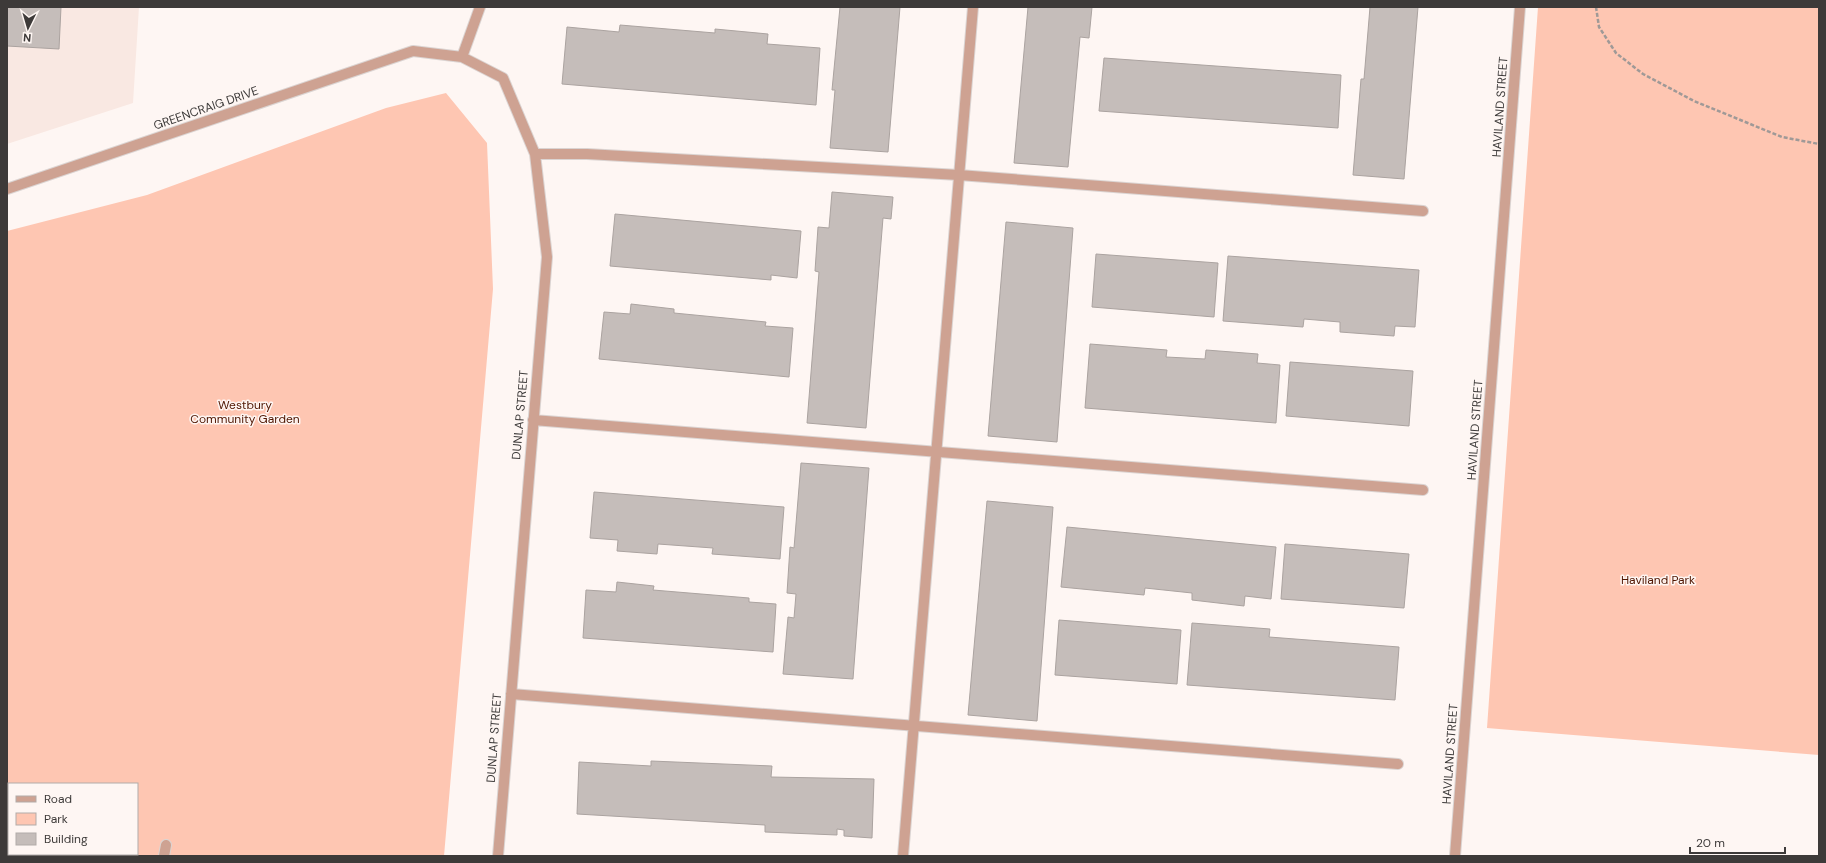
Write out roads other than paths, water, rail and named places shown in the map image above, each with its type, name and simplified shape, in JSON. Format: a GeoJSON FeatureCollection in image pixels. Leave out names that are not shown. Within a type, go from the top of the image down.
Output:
{"type":"FeatureCollection","features":[{"type":"Feature","properties":{"kind":"street"},"geometry":{"type":"LineString","coordinates":[[462,57],[480,7]]}},
{"type":"Feature","properties":{"kind":"street"},"geometry":{"type":"LineString","coordinates":[[903,856],[973,7]]}},
{"type":"Feature","properties":{"kind":"street","name":"HAVILAND STREET"},"geometry":{"type":"LineString","coordinates":[[1455,856],[1520,7]]}},
{"type":"Feature","properties":{"kind":"street","name":"DUNLAP STREET"},"geometry":{"type":"LineString","coordinates":[[413,51],[462,57],[503,78],[535,154],[547,257],[498,856]]}},
{"type":"Feature","properties":{"kind":"street","name":"GREENCRAIG DRIVE"},"geometry":{"type":"LineString","coordinates":[[7,189],[413,51]]}},
{"type":"Feature","properties":{"kind":"street"},"geometry":{"type":"LineString","coordinates":[[535,154],[587,154],[959,175],[1423,211]]}},
{"type":"Feature","properties":{"kind":"street"},"geometry":{"type":"LineString","coordinates":[[533,420],[1423,490]]}},
{"type":"Feature","properties":{"kind":"street"},"geometry":{"type":"LineString","coordinates":[[511,694],[1398,764]]}},
{"type":"Feature","properties":{"kind":"street"},"geometry":{"type":"LineString","coordinates":[[164,856],[166,845]]}},
{"type":"Feature","properties":{"kind":"park label","name":"Westbury Community Garden"},"geometry":{"type":"Point","coordinates":[245,412]}},
{"type":"Feature","properties":{"kind":"park label","name":"Haviland Park"},"geometry":{"type":"Point","coordinates":[1658,580]}}]}
